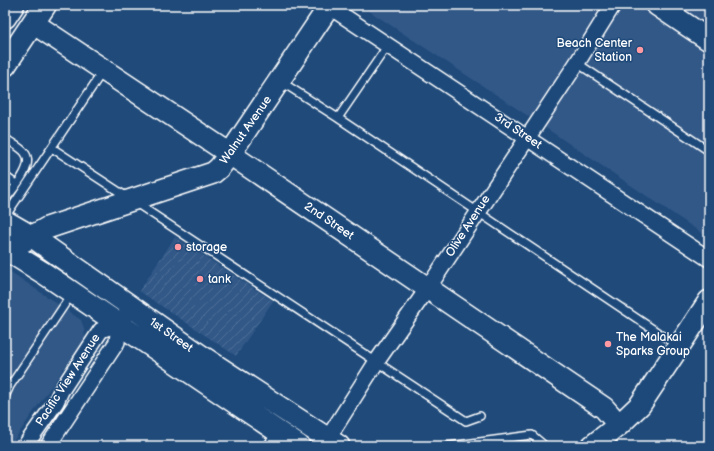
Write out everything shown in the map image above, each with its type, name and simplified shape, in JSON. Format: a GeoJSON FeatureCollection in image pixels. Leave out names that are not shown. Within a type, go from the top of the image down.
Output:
{"type":"FeatureCollection","features":[{"type":"Feature","properties":{"kind":"highway"},"geometry":{"type":"LineString","coordinates":[[5,17],[13,5]]}},
{"type":"Feature","properties":{"kind":"highway"},"geometry":{"type":"LineString","coordinates":[[5,65],[45,5]]}},
{"type":"Feature","properties":{"kind":"street","name":"3rd Street"},"geometry":{"type":"LineString","coordinates":[[329,5],[709,259]]}},
{"type":"Feature","properties":{"kind":"street","name":"Walnut Avenue"},"geometry":{"type":"LineString","coordinates":[[5,239],[16,243],[22,242],[47,228],[213,173],[230,154],[329,5]]}},
{"type":"Feature","properties":{"kind":"street","name":"Olive Avenue"},"geometry":{"type":"LineString","coordinates":[[330,443],[377,361],[428,288],[477,212],[577,64],[613,5]]}},
{"type":"Feature","properties":{"kind":"street"},"geometry":{"type":"LineString","coordinates":[[657,5],[709,40]]}},
{"type":"Feature","properties":{"kind":"street","name":"2nd Street"},"geometry":{"type":"LineString","coordinates":[[33,23],[230,154],[604,408],[619,425]]}},
{"type":"Feature","properties":{"kind":"street","name":"1st Street"},"geometry":{"type":"LineString","coordinates":[[5,221],[31,236],[200,355],[330,443]]}},
{"type":"Feature","properties":{"kind":"street","name":"1st Street"},"geometry":{"type":"LineString","coordinates":[[5,249],[119,324],[272,439],[299,446]]}},
{"type":"Feature","properties":{"kind":"street"},"geometry":{"type":"LineString","coordinates":[[592,446],[640,406],[709,301]]}},
{"type":"Feature","properties":{"kind":"street","name":"Pacific View Avenue"},"geometry":{"type":"LineString","coordinates":[[48,446],[117,342],[119,324],[131,306]]}},
{"type":"Feature","properties":{"kind":"street","name":"Pacific View Avenue"},"geometry":{"type":"LineString","coordinates":[[25,446],[56,402],[61,391],[101,330],[119,324]]}},
{"type":"Feature","properties":{"kind":"lane"},"geometry":{"type":"LineString","coordinates":[[338,118],[388,45]]}},
{"type":"Feature","properties":{"kind":"lane"},"geometry":{"type":"LineString","coordinates":[[577,64],[709,151]]}},
{"type":"Feature","properties":{"kind":"lane"},"geometry":{"type":"LineString","coordinates":[[5,217],[104,71]]}},
{"type":"Feature","properties":{"kind":"lane"},"geometry":{"type":"LineString","coordinates":[[279,81],[338,118],[680,347]]}},
{"type":"Feature","properties":{"kind":"lane"},"geometry":{"type":"LineString","coordinates":[[5,138],[25,152],[29,160],[26,171],[5,200]]}},
{"type":"Feature","properties":{"kind":"lane"},"geometry":{"type":"LineString","coordinates":[[52,148],[377,361],[466,422],[480,416]]}},
{"type":"Feature","properties":{"kind":"lane"},"geometry":{"type":"LineString","coordinates":[[5,176],[16,184]]}},
{"type":"Feature","properties":{"kind":"lane"},"geometry":{"type":"LineString","coordinates":[[5,397],[10,386],[73,293]]}},
{"type":"Feature","properties":{"kind":"lane"},"geometry":{"type":"LineString","coordinates":[[450,446],[532,435],[544,446]]}},
{"type":"Feature","properties":{"kind":"shaded area"},"geometry":{"type":"Polygon","coordinates":[[[360,5],[709,5],[709,238],[519,110],[360,5]]]}},
{"type":"Feature","properties":{"kind":"shaded area"},"geometry":{"type":"Polygon","coordinates":[[[175,237],[273,301],[236,356],[139,291],[175,237]]]}},
{"type":"Feature","properties":{"kind":"shaded area"},"geometry":{"type":"Polygon","coordinates":[[[5,268],[81,320],[85,338],[10,446],[5,446],[5,268]]]}},
{"type":"Feature","properties":{"kind":"place","name":"Beach Center Station"},"geometry":{"type":"Point","coordinates":[640,50]}},
{"type":"Feature","properties":{"kind":"place","name":"storage"},"geometry":{"type":"Point","coordinates":[178,247]}},
{"type":"Feature","properties":{"kind":"place","name":"tank"},"geometry":{"type":"Point","coordinates":[200,279]}},
{"type":"Feature","properties":{"kind":"place","name":"The Malakai Sparks Group"},"geometry":{"type":"Point","coordinates":[608,344]}}]}
